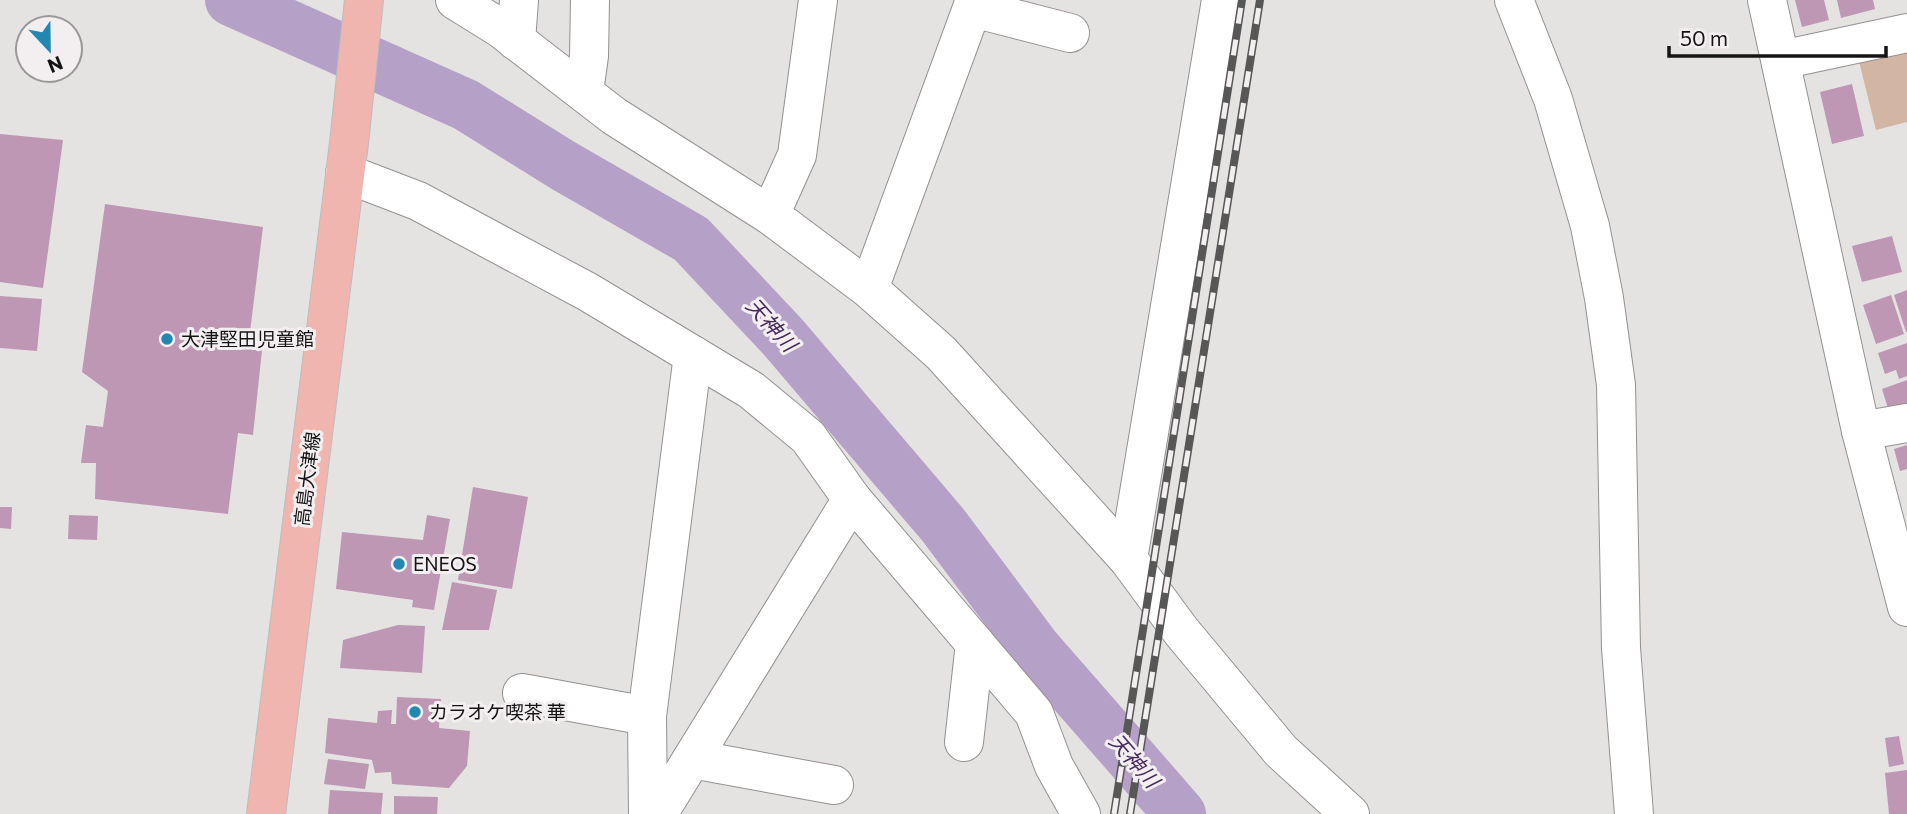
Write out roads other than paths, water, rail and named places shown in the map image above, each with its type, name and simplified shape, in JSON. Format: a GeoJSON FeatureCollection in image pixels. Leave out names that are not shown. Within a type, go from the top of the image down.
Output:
{"type":"FeatureCollection","features":[{"type":"Feature","properties":{"kind":"main road"},"geometry":{"type":"LineString","coordinates":[[347,158],[363,5]]}},
{"type":"Feature","properties":{"kind":"main road","name":"高島大津線"},"geometry":{"type":"LineString","coordinates":[[266,814],[347,158]]}},
{"type":"Feature","properties":{"kind":"street"},"geometry":{"type":"LineString","coordinates":[[455,0],[516,41],[614,116],[770,215],[869,289],[941,352],[1128,559],[1181,631],[1281,751],[1350,814]]}},
{"type":"Feature","properties":{"kind":"street"},"geometry":{"type":"LineString","coordinates":[[516,41],[519,0]]}},
{"type":"Feature","properties":{"kind":"street"},"geometry":{"type":"LineString","coordinates":[[584,92],[589,56],[590,0]]}},
{"type":"Feature","properties":{"kind":"street"},"geometry":{"type":"LineString","coordinates":[[770,215],[797,155],[818,0]]}},
{"type":"Feature","properties":{"kind":"street"},"geometry":{"type":"LineString","coordinates":[[1128,559],[1221,0]]}},
{"type":"Feature","properties":{"kind":"street"},"geometry":{"type":"LineString","coordinates":[[1514,0],[1557,112],[1590,226],[1607,323],[1616,385],[1621,648],[1634,814]]}},
{"type":"Feature","properties":{"kind":"street"},"geometry":{"type":"LineString","coordinates":[[1767,0],[1861,431],[1907,607]]}},
{"type":"Feature","properties":{"kind":"street"},"geometry":{"type":"LineString","coordinates":[[869,289],[974,4],[1070,33]]}},
{"type":"Feature","properties":{"kind":"street"},"geometry":{"type":"LineString","coordinates":[[1781,60],[1907,33]]}},
{"type":"Feature","properties":{"kind":"street"},"geometry":{"type":"LineString","coordinates":[[347,158],[418,201],[588,292],[751,390],[808,437],[852,499],[1034,713],[1054,766],[1081,813]]}},
{"type":"Feature","properties":{"kind":"street"},"geometry":{"type":"LineString","coordinates":[[648,814],[647,716],[693,355]]}},
{"type":"Feature","properties":{"kind":"street"},"geometry":{"type":"LineString","coordinates":[[1861,431],[1907,423]]}},
{"type":"Feature","properties":{"kind":"street"},"geometry":{"type":"LineString","coordinates":[[658,814],[852,499]]}},
{"type":"Feature","properties":{"kind":"street"},"geometry":{"type":"LineString","coordinates":[[964,742],[975,643]]}},
{"type":"Feature","properties":{"kind":"street"},"geometry":{"type":"LineString","coordinates":[[522,693],[647,716]]}},
{"type":"Feature","properties":{"kind":"street"},"geometry":{"type":"LineString","coordinates":[[692,759],[834,785]]}},
{"type":"Feature","properties":{"kind":"waterway","name":"天神川"},"geometry":{"type":"LineString","coordinates":[[231,0],[466,105],[564,166],[691,239],[783,337],[943,525],[1035,648],[1180,814]]}},
{"type":"Feature","properties":{"kind":"railway"},"geometry":{"type":"LineString","coordinates":[[1114,814],[1242,0]]}},
{"type":"Feature","properties":{"kind":"railway"},"geometry":{"type":"LineString","coordinates":[[1130,814],[1260,0]]}},
{"type":"Feature","properties":{"kind":"place","name":"大津堅田児童館"},"geometry":{"type":"Point","coordinates":[167,339]}},
{"type":"Feature","properties":{"kind":"place","name":"ENEOS"},"geometry":{"type":"Point","coordinates":[399,564]}},
{"type":"Feature","properties":{"kind":"place","name":"カラオケ喫茶 華"},"geometry":{"type":"Point","coordinates":[415,712]}}]}
